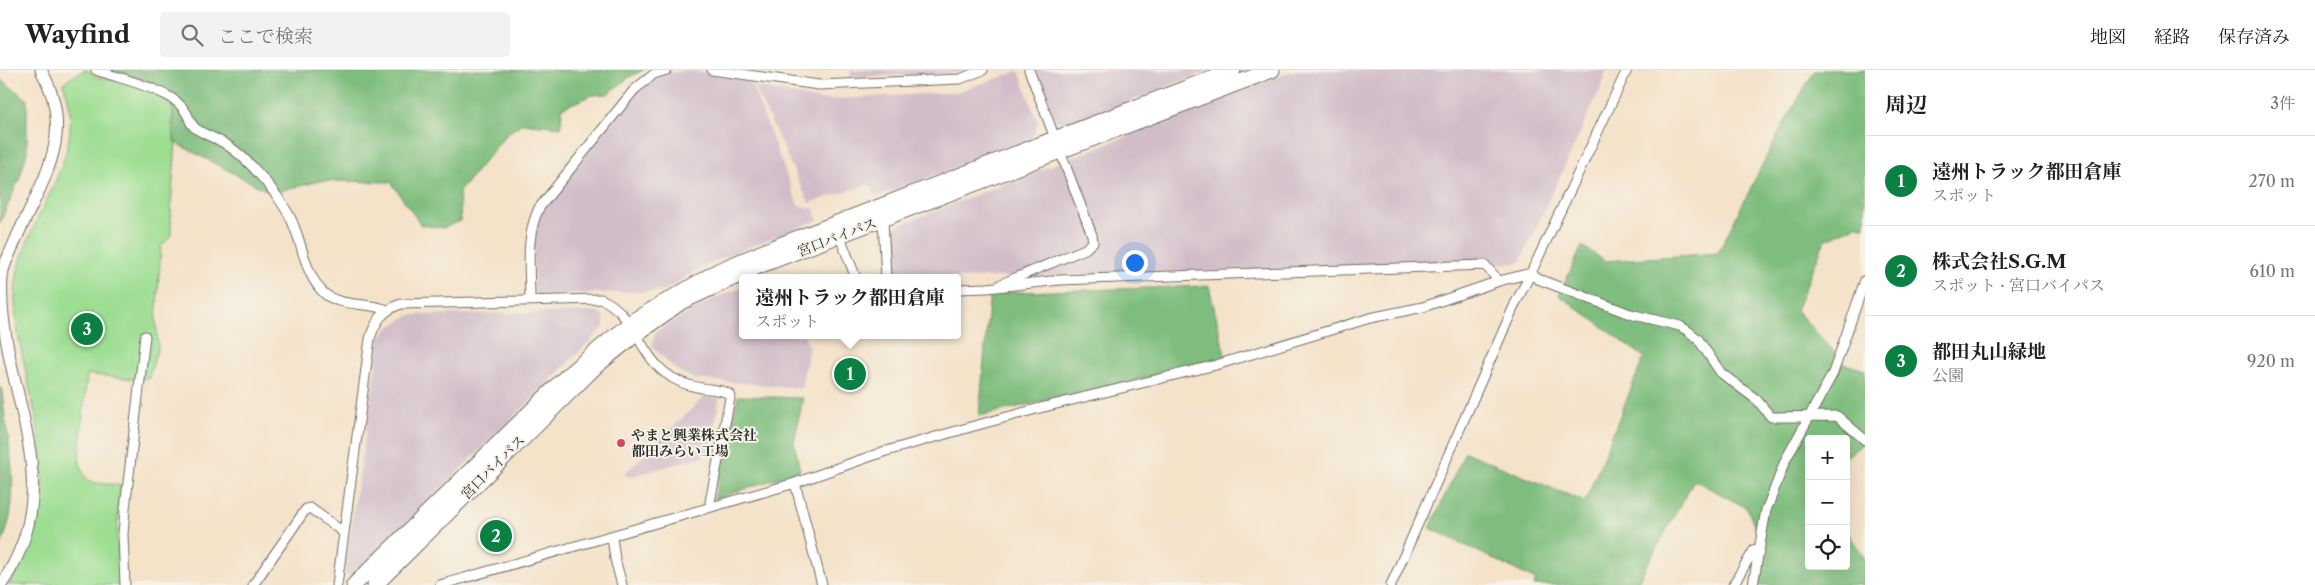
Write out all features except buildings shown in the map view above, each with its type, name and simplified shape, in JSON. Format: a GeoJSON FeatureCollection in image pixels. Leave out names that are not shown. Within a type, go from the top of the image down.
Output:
{"type":"FeatureCollection","features":[{"type":"Feature","properties":{"kind":"highway","name":"宮口バイパス"},"geometry":{"type":"LineString","coordinates":[[742,274],[883,220],[1232,70]]}},
{"type":"Feature","properties":{"kind":"highway","name":"宮口バイパス"},"geometry":{"type":"LineString","coordinates":[[354,585],[570,374],[633,329],[678,293],[718,271],[1057,145],[1272,70]]}},
{"type":"Feature","properties":{"kind":"highway","name":"宮口バイパス"},"geometry":{"type":"LineString","coordinates":[[375,585],[633,329],[681,302],[739,275]]}},
{"type":"Feature","properties":{"kind":"street"},"geometry":{"type":"LineString","coordinates":[[1,585],[10,572],[26,533],[33,493],[33,473],[29,446],[3,329],[1,294],[2,274],[9,255],[47,176],[53,156],[57,115],[54,99],[41,70]]}},
{"type":"Feature","properties":{"kind":"street"},"geometry":{"type":"LineString","coordinates":[[96,70],[138,82],[165,94],[182,106],[195,128],[225,144],[238,154],[274,192],[289,214],[300,240],[309,272],[324,293],[338,300],[387,310]]}},
{"type":"Feature","properties":{"kind":"street"},"geometry":{"type":"LineString","coordinates":[[530,300],[529,245],[539,208],[634,90],[654,74],[667,70]]}},
{"type":"Feature","properties":{"kind":"street"},"geometry":{"type":"LineString","coordinates":[[712,70],[819,85],[960,79],[983,70]]}},
{"type":"Feature","properties":{"kind":"street"},"geometry":{"type":"LineString","coordinates":[[990,288],[1085,249],[1093,242],[1030,70]]}},
{"type":"Feature","properties":{"kind":"street"},"geometry":{"type":"LineString","coordinates":[[1391,585],[1515,304],[1531,274],[1626,70]]}},
{"type":"Feature","properties":{"kind":"street"},"geometry":{"type":"LineString","coordinates":[[883,220],[886,274]]}},
{"type":"Feature","properties":{"kind":"street"},"geometry":{"type":"LineString","coordinates":[[840,237],[854,274]]}},
{"type":"Feature","properties":{"kind":"street"},"geometry":{"type":"LineString","coordinates":[[961,289],[990,288],[1060,280],[1486,265],[1499,281]]}},
{"type":"Feature","properties":{"kind":"street"},"geometry":{"type":"LineString","coordinates":[[440,585],[795,483],[883,452],[1040,408],[1216,365],[1370,318],[1423,307],[1499,281],[1531,274],[1538,279],[1630,314],[1680,326],[1698,339],[1722,373],[1757,400],[1770,417],[1837,416],[1865,440]]}},
{"type":"Feature","properties":{"kind":"street"},"geometry":{"type":"LineString","coordinates":[[1753,585],[1770,498],[1785,461],[1833,373],[1865,280]]}},
{"type":"Feature","properties":{"kind":"street"},"geometry":{"type":"LineString","coordinates":[[337,585],[370,339],[375,322],[387,310],[406,303],[601,300],[612,305],[633,329],[656,365],[672,378],[688,386],[724,391],[730,398],[710,502],[711,507]]}},
{"type":"Feature","properties":{"kind":"street"},"geometry":{"type":"LineString","coordinates":[[125,585],[123,534],[125,509],[145,336]]}},
{"type":"Feature","properties":{"kind":"street"},"geometry":{"type":"LineString","coordinates":[[795,483],[822,585]]}},
{"type":"Feature","properties":{"kind":"street"},"geometry":{"type":"LineString","coordinates":[[253,585],[306,509],[310,508],[343,532]]}},
{"type":"Feature","properties":{"kind":"street"},"geometry":{"type":"LineString","coordinates":[[612,536],[615,559],[622,585]]}},
{"type":"Feature","properties":{"kind":"street"},"geometry":{"type":"LineString","coordinates":[[1733,585],[1754,550],[1760,547]]}},
{"type":"Feature","properties":{"kind":"shaded area"},"geometry":{"type":"Polygon","coordinates":[[[685,70],[750,81],[798,205],[814,209],[818,220],[736,252],[695,271],[664,291],[537,295],[534,291],[533,241],[537,220],[545,205],[636,91],[661,75],[685,70]]]}},
{"type":"Feature","properties":{"kind":"shaded area"},"geometry":{"type":"Polygon","coordinates":[[[851,70],[967,70],[958,73],[850,77],[851,70]]]}},
{"type":"Feature","properties":{"kind":"shaded area"},"geometry":{"type":"Polygon","coordinates":[[[1036,70],[1210,70],[1071,124],[1055,120],[1036,70]]]}},
{"type":"Feature","properties":{"kind":"shaded area"},"geometry":{"type":"Polygon","coordinates":[[[1296,70],[1606,70],[1602,85],[1520,263],[961,278],[961,274],[893,274],[891,228],[1296,70]]]}},
{"type":"Feature","properties":{"kind":"shaded area"},"geometry":{"type":"Polygon","coordinates":[[[1019,71],[1038,123],[1032,138],[876,197],[870,184],[809,203],[754,86],[820,100],[956,92],[1019,71]]]}},
{"type":"Feature","properties":{"kind":"shaded area"},"geometry":{"type":"Polygon","coordinates":[[[739,288],[739,339],[806,339],[809,347],[801,388],[695,379],[676,370],[652,346],[656,331],[716,298],[739,288]]]}},
{"type":"Feature","properties":{"kind":"shaded area"},"geometry":{"type":"Polygon","coordinates":[[[597,312],[604,317],[604,327],[352,577],[344,573],[380,339],[388,328],[410,315],[597,312]]]}},
{"type":"Feature","properties":{"kind":"shaded area"},"geometry":{"type":"Polygon","coordinates":[[[704,397],[719,398],[709,455],[629,477],[624,474],[704,397]]]}},
{"type":"Feature","properties":{"kind":"green space"},"geometry":{"type":"Polygon","coordinates":[[[84,70],[98,77],[153,91],[170,103],[174,112],[171,121],[176,143],[171,205],[171,236],[161,246],[156,319],[158,347],[149,378],[132,379],[87,374],[79,455],[83,473],[90,481],[120,485],[117,533],[119,585],[8,585],[20,565],[35,528],[41,504],[43,481],[39,435],[19,336],[15,310],[15,292],[19,265],[62,163],[69,137],[70,111],[63,83],[84,70]]]}},
{"type":"Feature","properties":{"kind":"green space"},"geometry":{"type":"Polygon","coordinates":[[[102,70],[644,70],[631,76],[608,94],[592,95],[562,108],[561,127],[522,123],[506,135],[459,192],[461,221],[443,228],[421,225],[391,182],[320,181],[271,193],[174,142],[172,95],[147,80],[107,74],[102,70]]]}},
{"type":"Feature","properties":{"kind":"green space"},"geometry":{"type":"Polygon","coordinates":[[[1815,70],[1865,70],[1865,227],[1856,226],[1825,240],[1796,310],[1845,364],[1865,370],[1865,442],[1850,454],[1850,435],[1805,435],[1805,570],[1850,570],[1850,536],[1865,559],[1865,585],[1757,585],[1763,547],[1747,508],[1694,480],[1636,585],[1534,585],[1536,580],[1430,528],[1465,452],[1585,502],[1644,357],[1559,295],[1582,246],[1605,261],[1718,253],[1780,130],[1815,70]]]}},
{"type":"Feature","properties":{"kind":"green space"},"geometry":{"type":"Polygon","coordinates":[[[0,79],[27,99],[27,152],[20,177],[0,223],[0,79]]]}},
{"type":"Feature","properties":{"kind":"green space"},"geometry":{"type":"Polygon","coordinates":[[[1209,286],[1226,359],[979,416],[990,293],[1209,286]]]}},
{"type":"Feature","properties":{"kind":"green space"},"geometry":{"type":"Polygon","coordinates":[[[0,387],[2,388],[10,449],[13,488],[7,527],[0,547],[0,387]]]}},
{"type":"Feature","properties":{"kind":"green space"},"geometry":{"type":"Polygon","coordinates":[[[738,396],[803,398],[794,442],[800,471],[714,499],[738,396]]]}},
{"type":"Feature","properties":{"kind":"place","name":"都田丸山緑地"},"geometry":{"type":"Point","coordinates":[87,329]}},
{"type":"Feature","properties":{"kind":"place","name":"遠州トラック都田倉庫"},"geometry":{"type":"Point","coordinates":[850,374]}},
{"type":"Feature","properties":{"kind":"place","name":"やまと興業株式会社 都田みらい工場"},"geometry":{"type":"Point","coordinates":[621,443]}},
{"type":"Feature","properties":{"kind":"place","name":"株式会社S.G.M"},"geometry":{"type":"Point","coordinates":[496,536]}}]}
